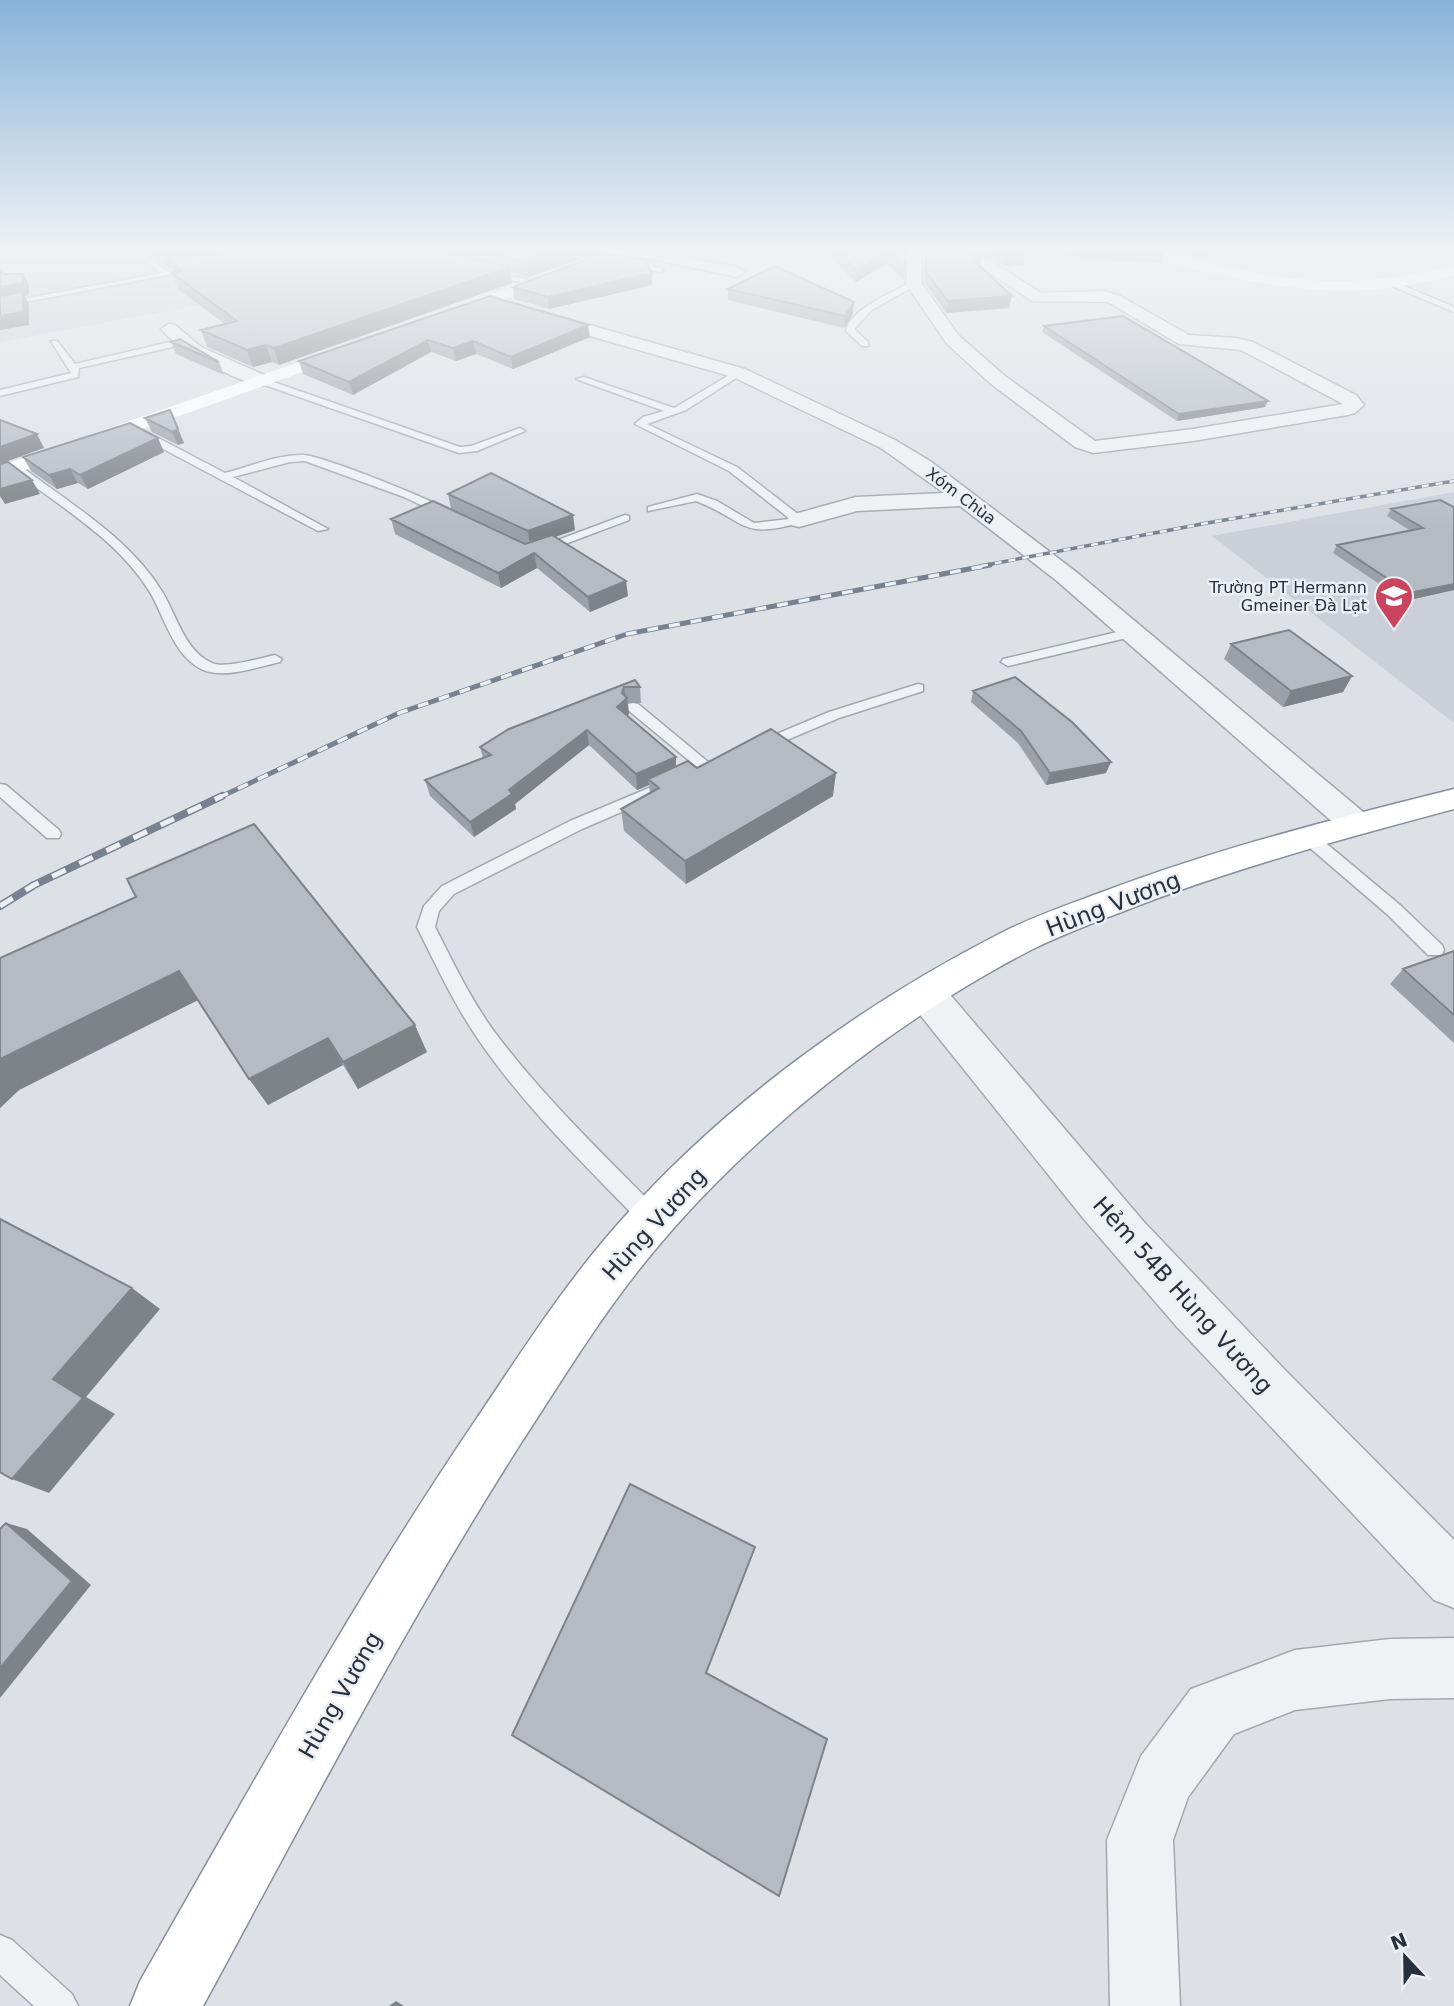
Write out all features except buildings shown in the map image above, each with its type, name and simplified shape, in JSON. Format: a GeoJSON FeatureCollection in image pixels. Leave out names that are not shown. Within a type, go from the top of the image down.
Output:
{"type":"FeatureCollection","features":[{"type":"Feature","properties":{"kind":"main road"},"geometry":{"type":"LineString","coordinates":[[8,470],[363,345]]}},
{"type":"Feature","properties":{"kind":"main road","name":"Hùng Vương"},"geometry":{"type":"LineString","coordinates":[[165,2006],[450,1503],[569,1327],[652,1219],[734,1138],[807,1076],[928,995],[1016,942],[1143,890],[1308,838],[1454,799]]}},
{"type":"Feature","properties":{"kind":"street"},"geometry":{"type":"LineString","coordinates":[[186,345],[262,381]]}},
{"type":"Feature","properties":{"kind":"street","name":"Xóm Chùa"},"geometry":{"type":"LineString","coordinates":[[643,345],[739,373],[888,444],[966,499],[1066,576],[1356,824]]}},
{"type":"Feature","properties":{"kind":"street"},"geometry":{"type":"LineString","coordinates":[[958,345],[998,380],[1082,443],[1093,447],[1194,435],[1348,409],[1354,405],[1349,399],[1242,345]]}},
{"type":"Feature","properties":{"kind":"street"},"geometry":{"type":"LineString","coordinates":[[799,520],[856,504],[966,499]]}},
{"type":"Feature","properties":{"kind":"street","name":"Hẻm 54B Hùng Vương"},"geometry":{"type":"LineString","coordinates":[[928,995],[1045,1142],[1157,1270],[1329,1453],[1454,1580]]}},
{"type":"Feature","properties":{"kind":"street"},"geometry":{"type":"LineString","coordinates":[[1145,2006],[1140,1840],[1163,1778],[1213,1711],[1295,1680],[1390,1669],[1454,1668]]}},
{"type":"Feature","properties":{"kind":"lane"},"geometry":{"type":"LineString","coordinates":[[0,393],[72,376],[76,371],[55,345]]}},
{"type":"Feature","properties":{"kind":"lane"},"geometry":{"type":"LineString","coordinates":[[73,367],[172,345]]}},
{"type":"Feature","properties":{"kind":"lane"},"geometry":{"type":"LineString","coordinates":[[739,373],[696,401],[640,424],[733,469],[799,520]]}},
{"type":"Feature","properties":{"kind":"lane"},"geometry":{"type":"LineString","coordinates":[[581,379],[675,411]]}},
{"type":"Feature","properties":{"kind":"lane"},"geometry":{"type":"LineString","coordinates":[[262,381],[459,450],[473,449],[520,431]]}},
{"type":"Feature","properties":{"kind":"lane"},"geometry":{"type":"LineString","coordinates":[[129,426],[322,529]]}},
{"type":"Feature","properties":{"kind":"lane"},"geometry":{"type":"LineString","coordinates":[[226,476],[290,459],[306,458],[408,495],[456,518]]}},
{"type":"Feature","properties":{"kind":"lane"},"geometry":{"type":"LineString","coordinates":[[8,470],[100,532],[142,574],[156,592],[167,617],[193,657],[210,669],[218,670],[275,659]]}},
{"type":"Feature","properties":{"kind":"lane"},"geometry":{"type":"LineString","coordinates":[[652,509],[697,498],[752,528],[766,529],[799,520]]}},
{"type":"Feature","properties":{"kind":"lane"},"geometry":{"type":"LineString","coordinates":[[529,553],[625,518]]}},
{"type":"Feature","properties":{"kind":"lane"},"geometry":{"type":"LineString","coordinates":[[1008,662],[1134,632]]}},
{"type":"Feature","properties":{"kind":"lane"},"geometry":{"type":"LineString","coordinates":[[746,752],[834,715],[918,688]]}},
{"type":"Feature","properties":{"kind":"lane"},"geometry":{"type":"LineString","coordinates":[[633,707],[714,766],[576,825],[448,890],[433,903],[426,927],[459,992],[485,1034],[546,1108],[652,1219]]}},
{"type":"Feature","properties":{"kind":"lane"},"geometry":{"type":"LineString","coordinates":[[0,789],[53,834]]}},
{"type":"Feature","properties":{"kind":"lane"},"geometry":{"type":"LineString","coordinates":[[1308,838],[1394,910],[1435,950]]}},
{"type":"Feature","properties":{"kind":"lane"},"geometry":{"type":"LineString","coordinates":[[0,1952],[60,2006]]}},
{"type":"Feature","properties":{"kind":"shaded area","name":"Trường PT Hermann Gmeiner Đà Lạt"},"geometry":{"type":"Polygon","coordinates":[[[1454,492],[1454,723],[1212,536],[1454,492]]]}},
{"type":"Feature","properties":{"kind":"railway"},"geometry":{"type":"LineString","coordinates":[[981,566],[1207,523],[1454,481]]}},
{"type":"Feature","properties":{"kind":"railway"},"geometry":{"type":"LineString","coordinates":[[218,798],[399,713],[627,634],[990,565]]}},
{"type":"Feature","properties":{"kind":"railway"},"geometry":{"type":"LineString","coordinates":[[0,906],[34,885],[222,796]]}},
{"type":"Feature","properties":{"kind":"place","name":"Trường PT Hermann Gmeiner Đà Lạt"},"geometry":{"type":"Point","coordinates":[1394,630]}}]}
